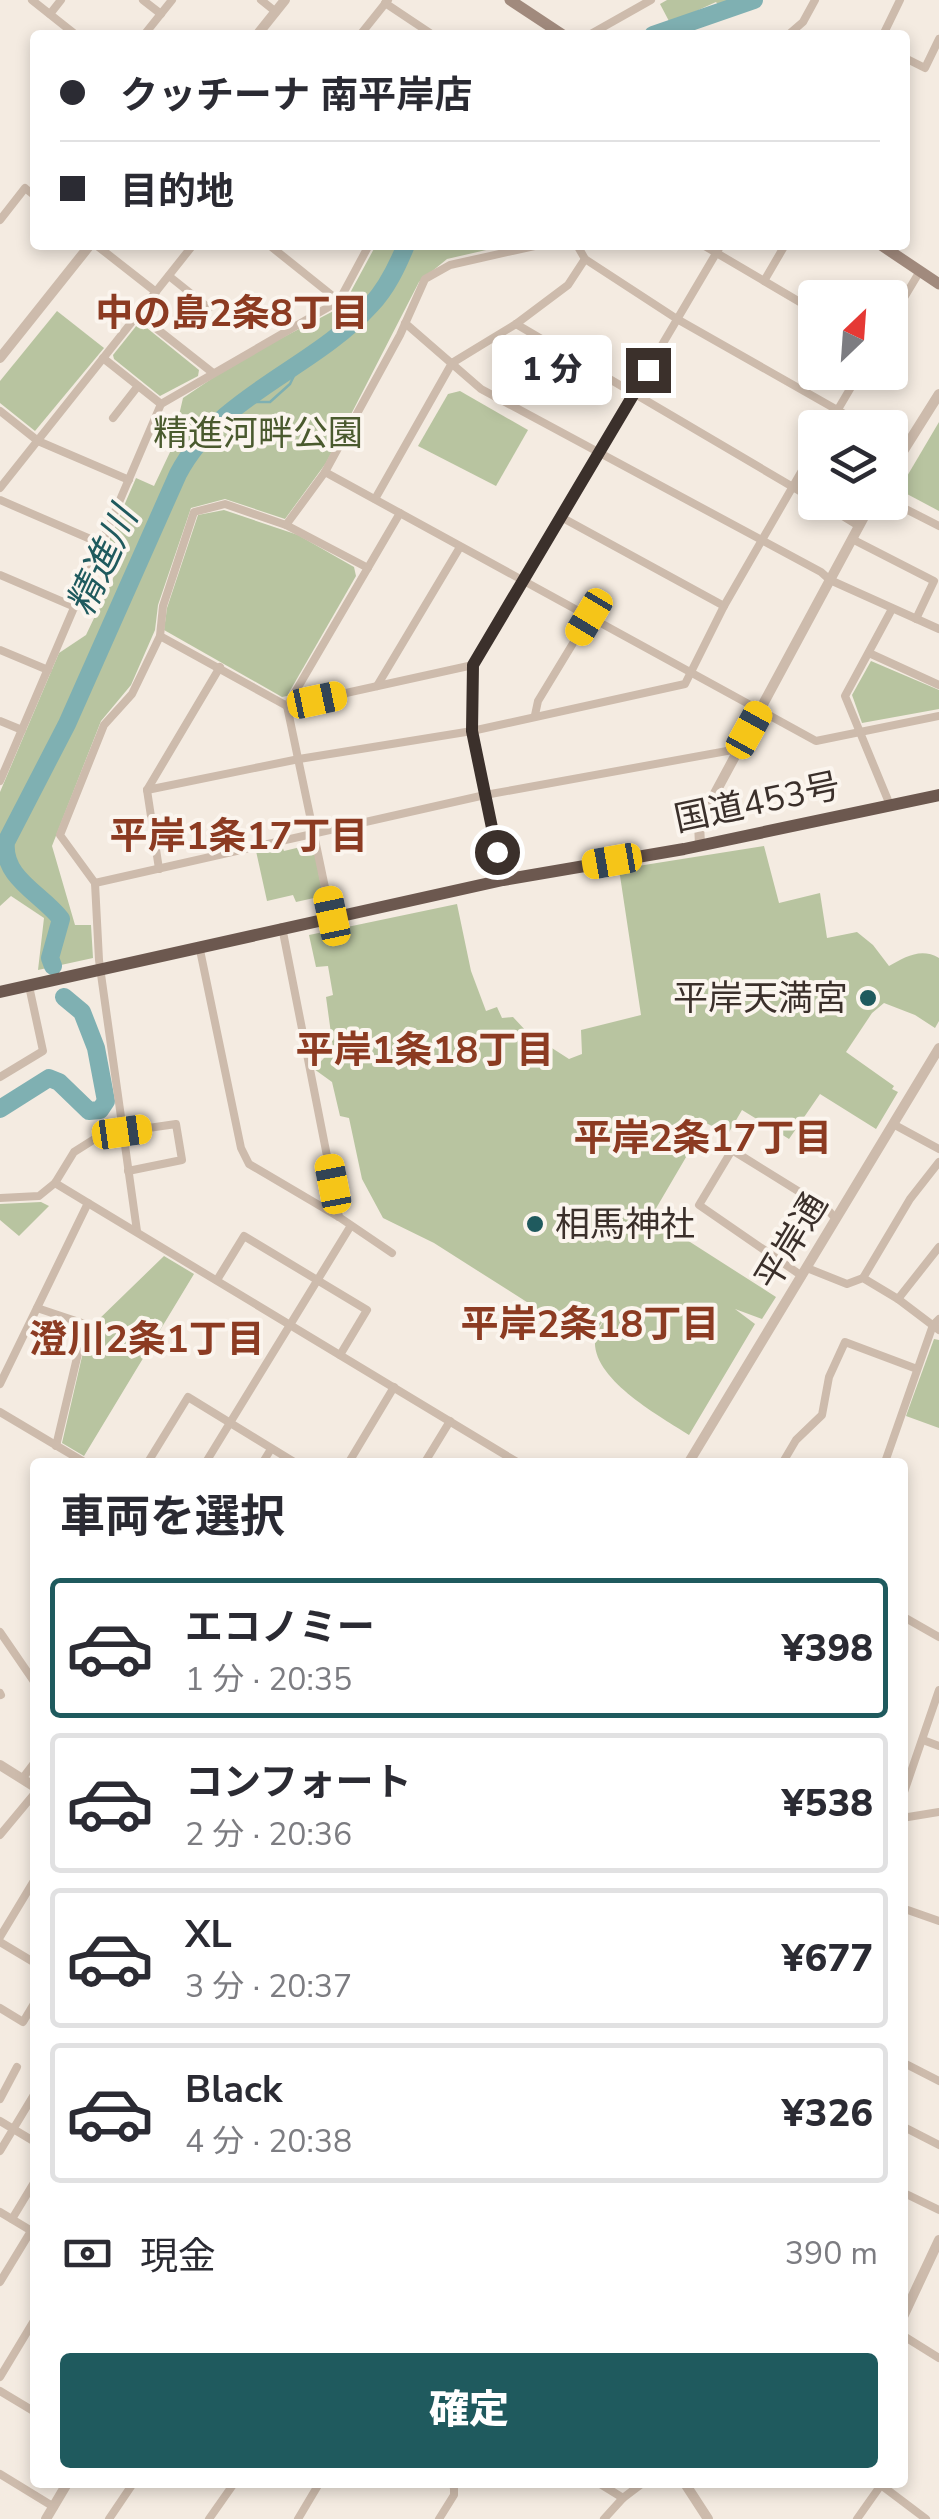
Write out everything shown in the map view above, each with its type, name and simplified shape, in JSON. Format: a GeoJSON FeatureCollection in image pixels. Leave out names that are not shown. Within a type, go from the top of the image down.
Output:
{"type":"FeatureCollection","features":[{"type":"Feature","properties":{"kind":"highway","name":"国道453号"},"geometry":{"type":"LineString","coordinates":[[0,992],[503,880],[700,845],[939,795]]}},
{"type":"Feature","properties":{"kind":"main road"},"geometry":{"type":"LineString","coordinates":[[510,0],[555,30]]}},
{"type":"Feature","properties":{"kind":"main road"},"geometry":{"type":"LineString","coordinates":[[888,250],[939,284]]}},
{"type":"Feature","properties":{"kind":"street"},"geometry":{"type":"LineString","coordinates":[[32,0],[70,30]]}},
{"type":"Feature","properties":{"kind":"street"},"geometry":{"type":"LineString","coordinates":[[50,14],[61,0]]}},
{"type":"Feature","properties":{"kind":"street"},"geometry":{"type":"LineString","coordinates":[[144,0],[161,14]]}},
{"type":"Feature","properties":{"kind":"street"},"geometry":{"type":"LineString","coordinates":[[149,30],[172,0]]}},
{"type":"Feature","properties":{"kind":"street"},"geometry":{"type":"LineString","coordinates":[[261,0],[276,12]]}},
{"type":"Feature","properties":{"kind":"street"},"geometry":{"type":"LineString","coordinates":[[261,30],[285,0]]}},
{"type":"Feature","properties":{"kind":"street"},"geometry":{"type":"LineString","coordinates":[[598,30],[652,0]]}},
{"type":"Feature","properties":{"kind":"street"},"geometry":{"type":"LineString","coordinates":[[794,30],[815,0]]}},
{"type":"Feature","properties":{"kind":"street"},"geometry":{"type":"LineString","coordinates":[[885,30],[900,0]]}},
{"type":"Feature","properties":{"kind":"street"},"geometry":{"type":"LineString","coordinates":[[364,30],[386,2],[426,30]]}},
{"type":"Feature","properties":{"kind":"street"},"geometry":{"type":"LineString","coordinates":[[910,60],[925,68],[939,39]]}},
{"type":"Feature","properties":{"kind":"street"},"geometry":{"type":"LineString","coordinates":[[0,220],[26,188],[30,192]]}},
{"type":"Feature","properties":{"kind":"street"},"geometry":{"type":"LineString","coordinates":[[0,358],[89,250]]}},
{"type":"Feature","properties":{"kind":"street"},"geometry":{"type":"LineString","coordinates":[[100,250],[156,292]]}},
{"type":"Feature","properties":{"kind":"street"},"geometry":{"type":"LineString","coordinates":[[0,488],[189,250]]}},
{"type":"Feature","properties":{"kind":"street"},"geometry":{"type":"LineString","coordinates":[[275,250],[340,301]]}},
{"type":"Feature","properties":{"kind":"street"},"geometry":{"type":"LineString","coordinates":[[0,781],[161,404],[340,301],[366,250]]}},
{"type":"Feature","properties":{"kind":"street"},"geometry":{"type":"LineString","coordinates":[[286,525],[325,472],[405,324],[424,279],[450,265],[517,250]]}},
{"type":"Feature","properties":{"kind":"street"},"geometry":{"type":"LineString","coordinates":[[580,250],[585,259],[678,319],[834,410]]}},
{"type":"Feature","properties":{"kind":"street"},"geometry":{"type":"LineString","coordinates":[[503,880],[472,731],[473,665],[718,250]]}},
{"type":"Feature","properties":{"kind":"street"},"geometry":{"type":"LineString","coordinates":[[720,250],[798,300]]}},
{"type":"Feature","properties":{"kind":"street"},"geometry":{"type":"LineString","coordinates":[[764,281],[782,250]]}},
{"type":"Feature","properties":{"kind":"street"},"geometry":{"type":"LineString","coordinates":[[375,500],[452,363],[516,324],[568,285],[585,259]]}},
{"type":"Feature","properties":{"kind":"street"},"geometry":{"type":"LineString","coordinates":[[908,291],[920,271]]}},
{"type":"Feature","properties":{"kind":"street"},"geometry":{"type":"LineString","coordinates":[[169,276],[209,308]]}},
{"type":"Feature","properties":{"kind":"street"},"geometry":{"type":"LineString","coordinates":[[138,314],[213,373]]}},
{"type":"Feature","properties":{"kind":"street"},"geometry":{"type":"LineString","coordinates":[[405,324],[481,388],[830,580],[939,630]]}},
{"type":"Feature","properties":{"kind":"street"},"geometry":{"type":"LineString","coordinates":[[516,324],[798,489]]}},
{"type":"Feature","properties":{"kind":"street"},"geometry":{"type":"LineString","coordinates":[[103,358],[161,404]]}},
{"type":"Feature","properties":{"kind":"street"},"geometry":{"type":"LineString","coordinates":[[113,418],[138,386]]}},
{"type":"Feature","properties":{"kind":"street"},"geometry":{"type":"LineString","coordinates":[[908,443],[939,394]]}},
{"type":"Feature","properties":{"kind":"street"},"geometry":{"type":"LineString","coordinates":[[0,411],[38,441],[129,480]]}},
{"type":"Feature","properties":{"kind":"street"},"geometry":{"type":"LineString","coordinates":[[325,472],[816,742],[939,716]]}},
{"type":"Feature","properties":{"kind":"street"},"geometry":{"type":"LineString","coordinates":[[146,790],[299,759],[472,731],[685,684],[798,476]]}},
{"type":"Feature","properties":{"kind":"street"},"geometry":{"type":"LineString","coordinates":[[0,500],[102,544]]}},
{"type":"Feature","properties":{"kind":"street"},"geometry":{"type":"LineString","coordinates":[[138,1231],[101,971],[95,884],[60,834],[104,726],[132,694],[160,636],[163,606],[194,512],[225,504],[286,525],[368,568]]}},
{"type":"Feature","properties":{"kind":"street"},"geometry":{"type":"LineString","coordinates":[[908,510],[939,526]]}},
{"type":"Feature","properties":{"kind":"street"},"geometry":{"type":"LineString","coordinates":[[332,916],[287,706],[400,513]]}},
{"type":"Feature","properties":{"kind":"street"},"geometry":{"type":"LineString","coordinates":[[561,517],[724,606]]}},
{"type":"Feature","properties":{"kind":"street"},"geometry":{"type":"LineString","coordinates":[[849,520],[859,526]]}},
{"type":"Feature","properties":{"kind":"street"},"geometry":{"type":"LineString","coordinates":[[700,845],[699,823],[862,520]]}},
{"type":"Feature","properties":{"kind":"street"},"geometry":{"type":"LineString","coordinates":[[852,540],[934,581],[916,619]]}},
{"type":"Feature","properties":{"kind":"street"},"geometry":{"type":"LineString","coordinates":[[377,686],[460,547]]}},
{"type":"Feature","properties":{"kind":"street"},"geometry":{"type":"LineString","coordinates":[[0,575],[74,607]]}},
{"type":"Feature","properties":{"kind":"street"},"geometry":{"type":"LineString","coordinates":[[890,806],[845,696],[892,608]]}},
{"type":"Feature","properties":{"kind":"street"},"geometry":{"type":"LineString","coordinates":[[535,715],[538,701],[589,617]]}},
{"type":"Feature","properties":{"kind":"street"},"geometry":{"type":"LineString","coordinates":[[160,636],[287,706],[473,665]]}},
{"type":"Feature","properties":{"kind":"street"},"geometry":{"type":"LineString","coordinates":[[0,650],[48,670]]}},
{"type":"Feature","properties":{"kind":"street"},"geometry":{"type":"LineString","coordinates":[[869,653],[939,685]]}},
{"type":"Feature","properties":{"kind":"street"},"geometry":{"type":"LineString","coordinates":[[160,869],[146,790],[220,667]]}},
{"type":"Feature","properties":{"kind":"street"},"geometry":{"type":"LineString","coordinates":[[0,721],[22,730]]}},
{"type":"Feature","properties":{"kind":"street"},"geometry":{"type":"LineString","coordinates":[[95,884],[485,795],[738,749]]}},
{"type":"Feature","properties":{"kind":"street"},"geometry":{"type":"LineString","coordinates":[[282,927],[339,1217]]}},
{"type":"Feature","properties":{"kind":"street"},"geometry":{"type":"LineString","coordinates":[[200,950],[241,1148],[248,1164],[392,1252]]}},
{"type":"Feature","properties":{"kind":"street"},"geometry":{"type":"LineString","coordinates":[[0,1078],[42,1051],[29,986]]}},
{"type":"Feature","properties":{"kind":"street","name":"平岸通"},"geometry":{"type":"LineString","coordinates":[[693,1458],[939,1048]]}},
{"type":"Feature","properties":{"kind":"street"},"geometry":{"type":"LineString","coordinates":[[0,1198],[39,1196],[55,1182],[74,1152],[121,1128],[176,1124],[182,1160],[128,1171]]}},
{"type":"Feature","properties":{"kind":"street"},"geometry":{"type":"LineString","coordinates":[[893,1124],[939,1149]]}},
{"type":"Feature","properties":{"kind":"street"},"geometry":{"type":"LineString","coordinates":[[836,1220],[827,1208],[732,1150],[699,1205],[804,1272],[846,1284],[863,1278],[910,1199],[939,1162]]}},
{"type":"Feature","properties":{"kind":"street"},"geometry":{"type":"LineString","coordinates":[[55,1182],[511,1458]]}},
{"type":"Feature","properties":{"kind":"street"},"geometry":{"type":"LineString","coordinates":[[0,1384],[88,1202]]}},
{"type":"Feature","properties":{"kind":"street"},"geometry":{"type":"LineString","coordinates":[[208,1458],[350,1227]]}},
{"type":"Feature","properties":{"kind":"street"},"geometry":{"type":"LineString","coordinates":[[217,1280],[244,1236],[367,1310],[340,1354]]}},
{"type":"Feature","properties":{"kind":"street"},"geometry":{"type":"LineString","coordinates":[[898,1299],[939,1247]]}},
{"type":"Feature","properties":{"kind":"street"},"geometry":{"type":"LineString","coordinates":[[863,1278],[937,1325],[917,1369],[886,1458]]}},
{"type":"Feature","properties":{"kind":"street"},"geometry":{"type":"LineString","coordinates":[[37,1308],[85,1324],[56,1446]]}},
{"type":"Feature","properties":{"kind":"street"},"geometry":{"type":"LineString","coordinates":[[785,1458],[796,1440],[822,1415],[829,1377],[845,1342],[917,1369]]}},
{"type":"Feature","properties":{"kind":"street"},"geometry":{"type":"LineString","coordinates":[[351,1458],[394,1387]]}},
{"type":"Feature","properties":{"kind":"street"},"geometry":{"type":"LineString","coordinates":[[150,1458],[188,1397],[287,1458]]}},
{"type":"Feature","properties":{"kind":"street"},"geometry":{"type":"LineString","coordinates":[[0,1412],[77,1458]]}},
{"type":"Feature","properties":{"kind":"street"},"geometry":{"type":"LineString","coordinates":[[428,1458],[450,1422]]}},
{"type":"Feature","properties":{"kind":"street"},"geometry":{"type":"LineString","coordinates":[[265,1458],[271,1448]]}},
{"type":"Feature","properties":{"kind":"street"},"geometry":{"type":"LineString","coordinates":[[494,1458],[498,1451]]}},
{"type":"Feature","properties":{"kind":"street"},"geometry":{"type":"LineString","coordinates":[[908,1619],[939,1636]]}},
{"type":"Feature","properties":{"kind":"street"},"geometry":{"type":"LineString","coordinates":[[0,1632],[30,1675]]}},
{"type":"Feature","properties":{"kind":"street"},"geometry":{"type":"LineString","coordinates":[[908,1781],[939,1690]]}},
{"type":"Feature","properties":{"kind":"street"},"geometry":{"type":"LineString","coordinates":[[923,1740],[939,1746]]}},
{"type":"Feature","properties":{"kind":"street"},"geometry":{"type":"LineString","coordinates":[[0,1765],[30,1786]]}},
{"type":"Feature","properties":{"kind":"street"},"geometry":{"type":"LineString","coordinates":[[22,1779],[30,1769]]}},
{"type":"Feature","properties":{"kind":"street"},"geometry":{"type":"LineString","coordinates":[[0,1835],[30,1796]]}},
{"type":"Feature","properties":{"kind":"street"},"geometry":{"type":"LineString","coordinates":[[908,1817],[939,1812]]}},
{"type":"Feature","properties":{"kind":"street"},"geometry":{"type":"LineString","coordinates":[[30,1888],[0,1939],[30,1960]]}},
{"type":"Feature","properties":{"kind":"street"},"geometry":{"type":"LineString","coordinates":[[908,1910],[939,1921]]}},
{"type":"Feature","properties":{"kind":"street"},"geometry":{"type":"LineString","coordinates":[[0,2008],[23,2022],[30,2010]]}},
{"type":"Feature","properties":{"kind":"street"},"geometry":{"type":"LineString","coordinates":[[908,2065],[939,2080]]}},
{"type":"Feature","properties":{"kind":"street"},"geometry":{"type":"LineString","coordinates":[[0,2099],[18,2067]]}},
{"type":"Feature","properties":{"kind":"street"},"geometry":{"type":"LineString","coordinates":[[0,2150],[30,2101]]}},
{"type":"Feature","properties":{"kind":"street"},"geometry":{"type":"LineString","coordinates":[[0,2122],[30,2139]]}},
{"type":"Feature","properties":{"kind":"street"},"geometry":{"type":"LineString","coordinates":[[908,2129],[939,2145]]}},
{"type":"Feature","properties":{"kind":"street"},"geometry":{"type":"LineString","coordinates":[[12,2219],[30,2189]]}},
{"type":"Feature","properties":{"kind":"street"},"geometry":{"type":"LineString","coordinates":[[908,2195],[939,2210]]}},
{"type":"Feature","properties":{"kind":"street"},"geometry":{"type":"LineString","coordinates":[[0,2212],[30,2230]]}},
{"type":"Feature","properties":{"kind":"street"},"geometry":{"type":"LineString","coordinates":[[0,2282],[30,2237]]}},
{"type":"Feature","properties":{"kind":"street"},"geometry":{"type":"LineString","coordinates":[[908,2306],[939,2240]]}},
{"type":"Feature","properties":{"kind":"street"},"geometry":{"type":"LineString","coordinates":[[0,2377],[30,2328]]}},
{"type":"Feature","properties":{"kind":"street"},"geometry":{"type":"LineString","coordinates":[[908,2339],[939,2358]]}},
{"type":"Feature","properties":{"kind":"street"},"geometry":{"type":"LineString","coordinates":[[0,2390],[30,2409]]}},
{"type":"Feature","properties":{"kind":"street"},"geometry":{"type":"LineString","coordinates":[[0,2474],[54,2506]]}},
{"type":"Feature","properties":{"kind":"street"},"geometry":{"type":"LineString","coordinates":[[46,2519],[64,2488]]}},
{"type":"Feature","properties":{"kind":"street"},"geometry":{"type":"LineString","coordinates":[[109,2519],[130,2488]]}},
{"type":"Feature","properties":{"kind":"street"},"geometry":{"type":"LineString","coordinates":[[210,2519],[231,2488]]}},
{"type":"Feature","properties":{"kind":"street"},"geometry":{"type":"LineString","coordinates":[[298,2519],[316,2488]]}},
{"type":"Feature","properties":{"kind":"street"},"geometry":{"type":"LineString","coordinates":[[439,2519],[455,2492],[453,2488]]}},
{"type":"Feature","properties":{"kind":"street"},"geometry":{"type":"LineString","coordinates":[[607,2488],[623,2498]]}},
{"type":"Feature","properties":{"kind":"street"},"geometry":{"type":"LineString","coordinates":[[604,2519],[636,2488]]}},
{"type":"Feature","properties":{"kind":"street"},"geometry":{"type":"LineString","coordinates":[[688,2488],[708,2519]]}},
{"type":"Feature","properties":{"kind":"street"},"geometry":{"type":"LineString","coordinates":[[856,2519],[878,2488]]}},
{"type":"Feature","properties":{"kind":"street"},"geometry":{"type":"LineString","coordinates":[[884,2488],[926,2519]]}},
{"type":"Feature","properties":{"kind":"green space"},"geometry":{"type":"Polygon","coordinates":[[[667,0],[734,0],[720,7],[716,2],[670,23],[660,4],[667,0]]]}},
{"type":"Feature","properties":{"kind":"green space","name":"精進河畔公園"},"geometry":{"type":"Polygon","coordinates":[[[373,250],[486,250],[447,259],[419,282],[326,463],[285,519],[225,499],[191,508],[158,605],[155,630],[131,685],[101,721],[52,846],[75,925],[91,925],[93,958],[38,970],[44,918],[11,896],[0,906],[0,792],[59,653],[86,635],[125,553],[107,545],[136,478],[154,486],[171,450],[183,398],[238,361],[343,306],[373,250]]]}},
{"type":"Feature","properties":{"kind":"green space"},"geometry":{"type":"Polygon","coordinates":[[[57,311],[104,348],[35,431],[0,403],[0,381],[57,311]]]}},
{"type":"Feature","properties":{"kind":"green space"},"geometry":{"type":"Polygon","coordinates":[[[142,324],[199,370],[198,376],[160,396],[114,359],[113,355],[137,325],[142,324]]]}},
{"type":"Feature","properties":{"kind":"green space"},"geometry":{"type":"Polygon","coordinates":[[[460,391],[528,430],[496,486],[418,446],[448,394],[460,391]]]}},
{"type":"Feature","properties":{"kind":"green space"},"geometry":{"type":"Polygon","coordinates":[[[939,422],[939,511],[908,495],[908,475],[939,422]]]}},
{"type":"Feature","properties":{"kind":"green space"},"geometry":{"type":"Polygon","coordinates":[[[224,510],[298,535],[354,567],[356,576],[287,696],[282,697],[164,630],[167,608],[198,515],[224,510]]]}},
{"type":"Feature","properties":{"kind":"green space"},"geometry":{"type":"Polygon","coordinates":[[[871,661],[939,690],[939,709],[862,723],[852,695],[871,661]]]}},
{"type":"Feature","properties":{"kind":"green space"},"geometry":{"type":"Polygon","coordinates":[[[313,844],[323,896],[296,902],[293,895],[267,901],[256,851],[282,846],[284,851],[313,844]]]}},
{"type":"Feature","properties":{"kind":"green space"},"geometry":{"type":"Polygon","coordinates":[[[764,846],[779,903],[820,893],[827,938],[857,932],[889,966],[919,953],[939,958],[939,1021],[935,1028],[884,1003],[872,1013],[846,1052],[898,1092],[876,1129],[820,1094],[789,1139],[742,1110],[728,1134],[706,1123],[651,1217],[776,1297],[762,1319],[735,1309],[755,1324],[689,1435],[644,1406],[602,1365],[596,1350],[596,1334],[604,1320],[588,1341],[434,1243],[383,1218],[362,1179],[349,1118],[340,1116],[332,1082],[314,1069],[333,1048],[326,997],[333,995],[328,966],[316,967],[309,935],[457,904],[471,971],[486,1011],[497,1007],[502,1018],[513,1017],[527,1032],[569,1059],[582,1054],[581,1030],[641,1015],[619,869],[764,846]]]}},
{"type":"Feature","properties":{"kind":"green space"},"geometry":{"type":"Polygon","coordinates":[[[41,1202],[49,1206],[19,1236],[0,1220],[0,1204],[41,1202]]]}},
{"type":"Feature","properties":{"kind":"green space"},"geometry":{"type":"Polygon","coordinates":[[[164,1256],[194,1274],[84,1456],[62,1443],[90,1322],[94,1324],[164,1256]]]}},
{"type":"Feature","properties":{"kind":"green space"},"geometry":{"type":"Polygon","coordinates":[[[934,1339],[939,1340],[939,1428],[906,1416],[934,1339]]]}},
{"type":"Feature","properties":{"kind":"waterway","name":"精進川"},"geometry":{"type":"LineString","coordinates":[[667,30],[754,0]]}},
{"type":"Feature","properties":{"kind":"waterway","name":"精進川"},"geometry":{"type":"LineString","coordinates":[[53,966],[50,958],[61,919],[17,876],[6,855],[6,842],[67,724],[178,474],[196,446],[218,423],[322,348],[371,305],[404,250]]}},
{"type":"Feature","properties":{"kind":"waterway"},"geometry":{"type":"LineString","coordinates":[[243,402],[270,402],[290,384],[301,361]]}},
{"type":"Feature","properties":{"kind":"waterway","name":"精進川"},"geometry":{"type":"LineString","coordinates":[[0,1109],[49,1078],[59,1082],[89,1111],[100,1110],[106,1101],[96,1048],[82,1012],[64,997]]}},
{"type":"Feature","properties":{"kind":"place","name":"平岸天満宮"},"geometry":{"type":"Point","coordinates":[868,998]}},
{"type":"Feature","properties":{"kind":"place","name":"相馬神社"},"geometry":{"type":"Point","coordinates":[535,1224]}},
{"type":"Feature","properties":{"kind":"district","name":"中の島2条8丁目"},"geometry":{"type":"Point","coordinates":[232,313]}},
{"type":"Feature","properties":{"kind":"district","name":"平岸1条17丁目"},"geometry":{"type":"Point","coordinates":[239,836]}},
{"type":"Feature","properties":{"kind":"district","name":"平岸1条18丁目"},"geometry":{"type":"Point","coordinates":[425,1050]}},
{"type":"Feature","properties":{"kind":"district","name":"平岸2条17丁目"},"geometry":{"type":"Point","coordinates":[703,1138]}},
{"type":"Feature","properties":{"kind":"district","name":"平岸2条18丁目"},"geometry":{"type":"Point","coordinates":[590,1324]}},
{"type":"Feature","properties":{"kind":"district","name":"澄川2条1丁目"},"geometry":{"type":"Point","coordinates":[147,1339]}},
{"type":"Feature","properties":{"kind":"route"},"geometry":{"type":"LineString","coordinates":[[497,852],[472,731],[473,665],[648,370]]}}]}
